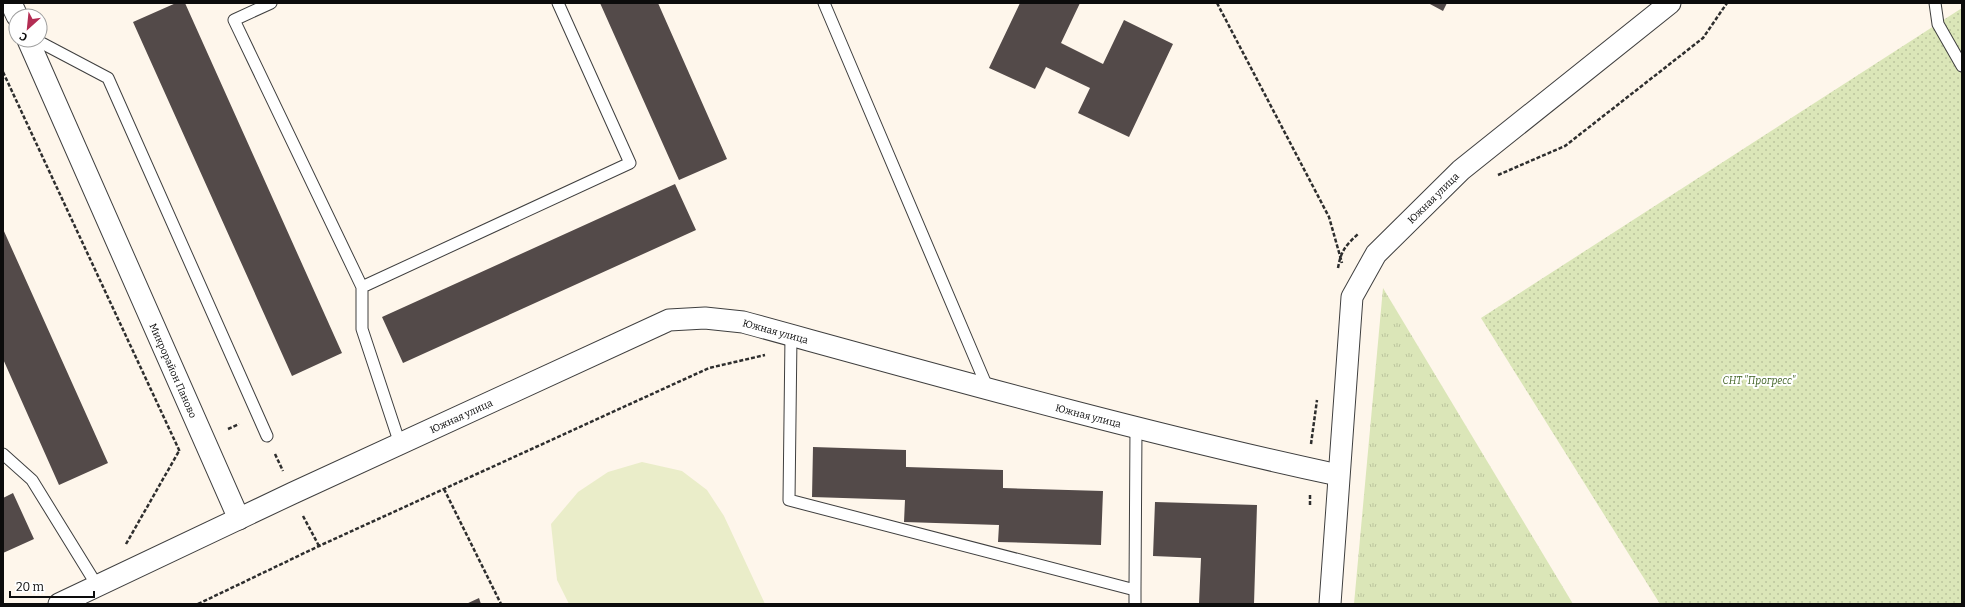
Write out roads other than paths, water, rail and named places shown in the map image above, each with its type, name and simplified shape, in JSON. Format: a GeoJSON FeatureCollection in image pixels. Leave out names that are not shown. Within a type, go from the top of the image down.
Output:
{"type":"FeatureCollection","features":[{"type":"Feature","properties":{"kind":"street","name":"Южная улица"},"geometry":{"type":"LineString","coordinates":[[1330,604],[1338,475],[1352,297],[1376,254],[1461,170],[1670,3]]}},
{"type":"Feature","properties":{"kind":"street","name":"Микрорайон Паново"},"geometry":{"type":"LineString","coordinates":[[32,48],[239,519]]}},
{"type":"Feature","properties":{"kind":"street","name":"Южная улица"},"geometry":{"type":"LineString","coordinates":[[239,519],[668,320],[705,318],[743,322],[791,342],[988,389],[1224,450],[1338,475]]}},
{"type":"Feature","properties":{"kind":"street"},"geometry":{"type":"LineString","coordinates":[[59,604],[98,587],[239,519]]}},
{"type":"Feature","properties":{"kind":"lane"},"geometry":{"type":"LineString","coordinates":[[271,3],[234,20],[362,287],[362,329],[400,444]]}},
{"type":"Feature","properties":{"kind":"lane"},"geometry":{"type":"LineString","coordinates":[[362,287],[630,163],[558,3]]}},
{"type":"Feature","properties":{"kind":"lane"},"geometry":{"type":"LineString","coordinates":[[824,3],[988,389]]}},
{"type":"Feature","properties":{"kind":"lane"},"geometry":{"type":"LineString","coordinates":[[1935,3],[1938,24],[1962,66]]}},
{"type":"Feature","properties":{"kind":"lane"},"geometry":{"type":"LineString","coordinates":[[48,46],[108,78],[267,436]]}},
{"type":"Feature","properties":{"kind":"lane"},"geometry":{"type":"LineString","coordinates":[[791,342],[789,500],[1135,590]]}},
{"type":"Feature","properties":{"kind":"lane"},"geometry":{"type":"LineString","coordinates":[[1135,604],[1136,428]]}},
{"type":"Feature","properties":{"kind":"lane"},"geometry":{"type":"LineString","coordinates":[[3,454],[32,480],[98,587]]}},
{"type":"Feature","properties":{"kind":"park label","name":"СНТ \"Прогресс\""},"geometry":{"type":"Point","coordinates":[1759,380]}}]}
